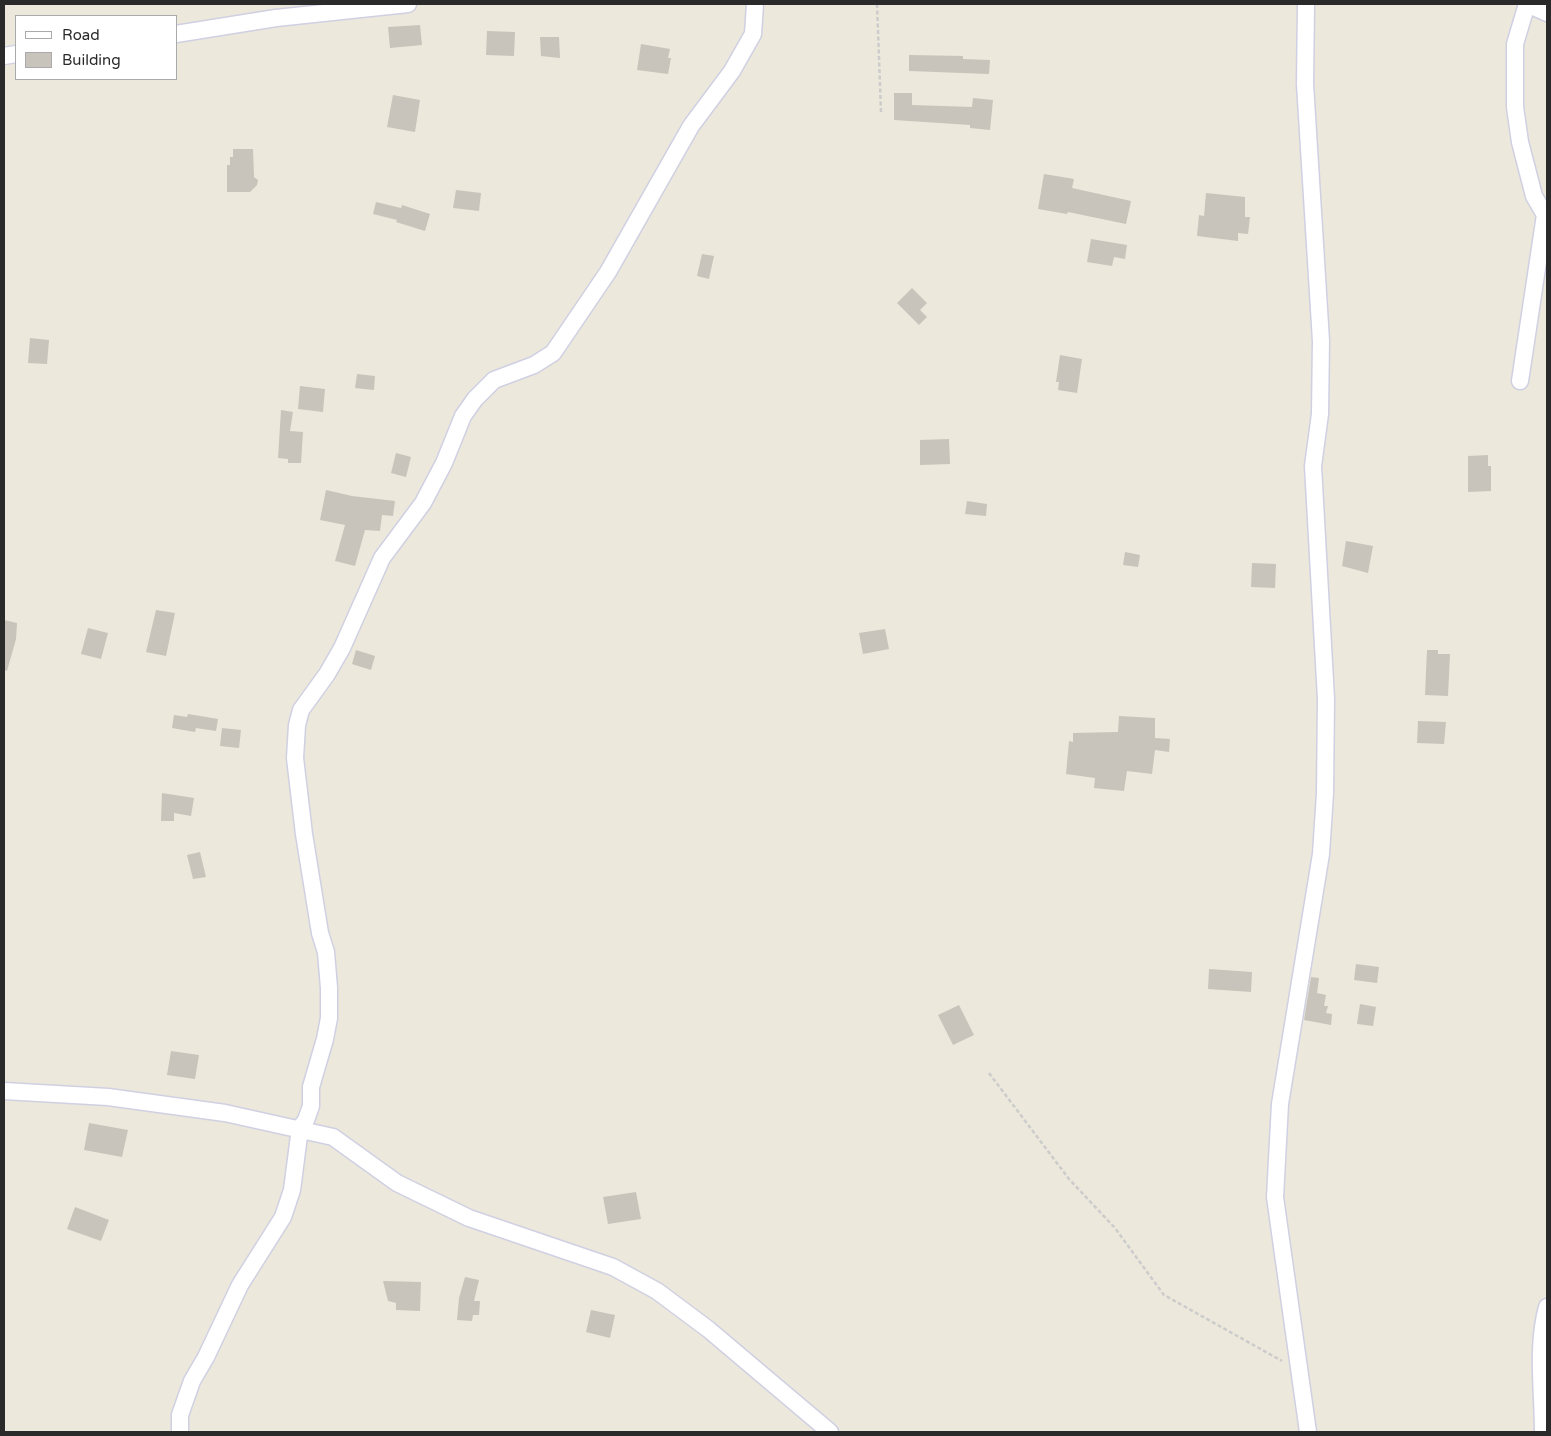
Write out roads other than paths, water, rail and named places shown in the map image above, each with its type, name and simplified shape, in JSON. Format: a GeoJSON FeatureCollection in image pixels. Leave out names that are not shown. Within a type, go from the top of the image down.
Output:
{"type":"FeatureCollection","features":[{"type":"Feature","properties":{"kind":"street"},"geometry":{"type":"LineString","coordinates":[[178,34],[276,18],[408,4]]}},
{"type":"Feature","properties":{"kind":"street"},"geometry":{"type":"LineString","coordinates":[[180,1432],[180,1415],[192,1381],[206,1357],[240,1285],[283,1217],[292,1190],[300,1128],[306,1120],[311,1106],[311,1088],[325,1039],[329,988],[326,952],[320,933],[304,834],[295,758],[301,710],[327,674],[338,654],[382,558],[423,503],[444,463],[463,416],[475,399],[494,380],[534,365],[554,353],[608,272],[683,139],[732,71],[753,34],[755,4]]}},
{"type":"Feature","properties":{"kind":"street"},"geometry":{"type":"LineString","coordinates":[[1306,4],[1305,84],[1321,341],[1320,414],[1313,466],[1326,699],[1325,793],[1321,854],[1280,1104],[1275,1197],[1308,1432]]}},
{"type":"Feature","properties":{"kind":"street"},"geometry":{"type":"LineString","coordinates":[[1520,380],[1546,214],[1534,196],[1520,142],[1515,107],[1515,44],[1527,4],[1547,13]]}},
{"type":"Feature","properties":{"kind":"street"},"geometry":{"type":"LineString","coordinates":[[4,1091],[108,1097],[225,1113],[300,1128],[333,1137],[397,1183],[470,1218],[613,1267],[657,1291],[708,1329],[830,1432]]}},
{"type":"Feature","properties":{"kind":"street"},"geometry":{"type":"LineString","coordinates":[[1543,1432],[1540,1385],[1542,1341],[1547,1307]]}}]}
